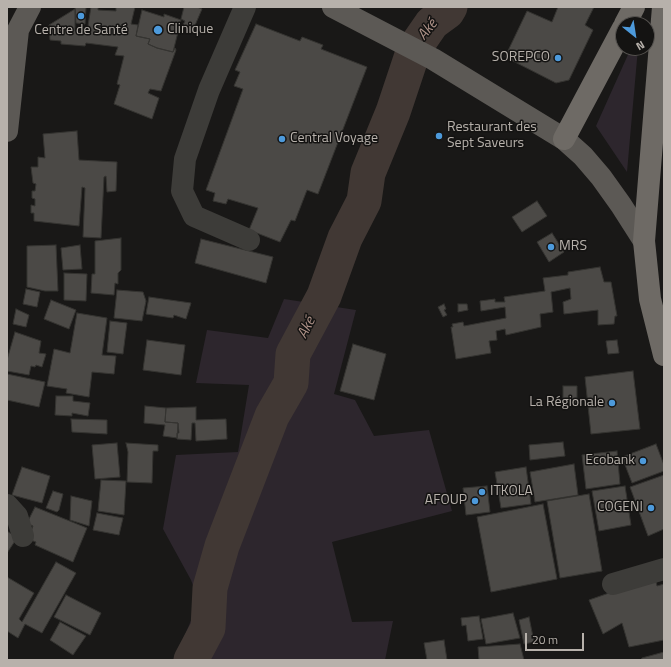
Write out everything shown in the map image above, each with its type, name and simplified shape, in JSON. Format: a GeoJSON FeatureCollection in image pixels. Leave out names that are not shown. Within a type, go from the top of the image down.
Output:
{"type":"FeatureCollection","features":[{"type":"Feature","properties":{"kind":"highway"},"geometry":{"type":"LineString","coordinates":[[629,16],[634,7]]}},
{"type":"Feature","properties":{"kind":"highway"},"geometry":{"type":"LineString","coordinates":[[663,7],[644,241],[650,299],[664,355]]}},
{"type":"Feature","properties":{"kind":"highway"},"geometry":{"type":"LineString","coordinates":[[564,139],[615,43]]}},
{"type":"Feature","properties":{"kind":"main road"},"geometry":{"type":"LineString","coordinates":[[7,131],[18,30],[30,7]]}},
{"type":"Feature","properties":{"kind":"main road"},"geometry":{"type":"LineString","coordinates":[[345,9],[433,59],[564,139],[583,156],[601,177],[644,241]]}},
{"type":"Feature","properties":{"kind":"street"},"geometry":{"type":"LineString","coordinates":[[245,7],[210,90],[185,159],[182,191],[194,216],[249,240]]}},
{"type":"Feature","properties":{"kind":"street"},"geometry":{"type":"LineString","coordinates":[[7,505],[18,516],[24,536]]}},
{"type":"Feature","properties":{"kind":"street"},"geometry":{"type":"LineString","coordinates":[[613,584],[664,569]]}},
{"type":"Feature","properties":{"kind":"shaded area"},"geometry":{"type":"Polygon","coordinates":[[[627,56],[637,56],[627,172],[596,126],[627,56]]]}},
{"type":"Feature","properties":{"kind":"shaded area"},"geometry":{"type":"Polygon","coordinates":[[[284,299],[356,310],[334,394],[355,400],[374,436],[429,430],[452,511],[332,542],[352,622],[393,621],[385,660],[173,660],[199,602],[191,580],[163,529],[176,455],[238,452],[249,385],[196,383],[207,330],[268,338],[284,299]]]}},
{"type":"Feature","properties":{"kind":"building","name":"Centre de Santé"},"geometry":{"type":"Polygon","coordinates":[[[75,7],[86,7],[85,24],[76,23],[75,7]]]}},
{"type":"Feature","properties":{"kind":"building"},"geometry":{"type":"Polygon","coordinates":[[[91,7],[98,7],[98,10],[116,11],[116,7],[135,7],[131,24],[138,25],[136,36],[150,39],[148,44],[157,48],[173,52],[175,48],[176,50],[161,91],[150,89],[148,93],[159,98],[152,119],[114,104],[120,85],[117,84],[124,56],[115,55],[118,47],[86,43],[85,46],[61,44],[61,41],[50,40],[49,25],[75,9],[75,31],[87,32],[91,7]]]}},
{"type":"Feature","properties":{"kind":"building"},"geometry":{"type":"Polygon","coordinates":[[[184,7],[197,7],[202,9],[193,30],[183,25],[185,21],[181,19],[184,7]]]}},
{"type":"Feature","properties":{"kind":"building"},"geometry":{"type":"Polygon","coordinates":[[[558,7],[594,7],[585,25],[593,30],[569,80],[556,83],[505,57],[527,11],[552,22],[558,7]]]}},
{"type":"Feature","properties":{"kind":"building","name":"Clinique"},"geometry":{"type":"Polygon","coordinates":[[[142,10],[164,17],[164,14],[181,20],[173,52],[148,44],[150,39],[136,36],[142,10]]]}},
{"type":"Feature","properties":{"kind":"building","name":"Central Voyage"},"geometry":{"type":"Polygon","coordinates":[[[256,24],[300,41],[302,37],[323,45],[321,49],[367,67],[318,194],[307,190],[295,221],[291,220],[280,242],[249,230],[258,208],[228,199],[226,204],[213,201],[215,193],[206,190],[243,89],[234,86],[240,72],[235,70],[256,24]]]}},
{"type":"Feature","properties":{"kind":"building"},"geometry":{"type":"Polygon","coordinates":[[[77,131],[79,160],[117,162],[116,191],[107,192],[106,176],[104,177],[101,238],[83,237],[85,188],[82,187],[79,226],[34,221],[34,213],[31,213],[31,205],[35,206],[35,199],[32,198],[32,191],[35,191],[36,184],[33,183],[31,167],[38,167],[38,157],[45,158],[43,134],[77,131]]]}},
{"type":"Feature","properties":{"kind":"building"},"geometry":{"type":"Polygon","coordinates":[[[537,201],[547,216],[522,232],[512,217],[537,201]]]}},
{"type":"Feature","properties":{"kind":"building","name":"MRS"},"geometry":{"type":"Polygon","coordinates":[[[552,233],[564,252],[549,262],[537,242],[552,233]]]}},
{"type":"Feature","properties":{"kind":"building"},"geometry":{"type":"Polygon","coordinates":[[[121,238],[121,270],[118,273],[118,284],[115,283],[114,295],[91,293],[92,274],[95,274],[95,241],[121,238]]]}},
{"type":"Feature","properties":{"kind":"building"},"geometry":{"type":"Polygon","coordinates":[[[201,239],[273,257],[266,283],[195,263],[201,239]]]}},
{"type":"Feature","properties":{"kind":"building"},"geometry":{"type":"Polygon","coordinates":[[[56,245],[58,291],[45,291],[27,287],[27,246],[56,245]]]}},
{"type":"Feature","properties":{"kind":"building"},"geometry":{"type":"Polygon","coordinates":[[[80,245],[82,269],[63,270],[61,248],[80,245]]]}},
{"type":"Feature","properties":{"kind":"building"},"geometry":{"type":"Polygon","coordinates":[[[600,267],[604,282],[611,282],[617,316],[615,316],[614,324],[598,325],[598,310],[564,314],[563,302],[571,299],[570,288],[551,292],[553,312],[540,314],[541,327],[506,335],[505,329],[496,331],[497,340],[489,341],[491,353],[456,359],[451,327],[453,327],[452,324],[463,322],[464,326],[506,318],[505,307],[481,311],[480,301],[495,299],[495,302],[505,302],[504,297],[545,291],[543,278],[568,275],[568,272],[600,267]]]}},
{"type":"Feature","properties":{"kind":"building"},"geometry":{"type":"Polygon","coordinates":[[[64,273],[87,274],[86,301],[64,300],[64,273]]]}},
{"type":"Feature","properties":{"kind":"building"},"geometry":{"type":"Polygon","coordinates":[[[26,289],[40,292],[37,307],[23,304],[26,289]]]}},
{"type":"Feature","properties":{"kind":"building"},"geometry":{"type":"Polygon","coordinates":[[[117,290],[143,292],[146,301],[142,321],[114,318],[117,290]]]}},
{"type":"Feature","properties":{"kind":"building"},"geometry":{"type":"Polygon","coordinates":[[[149,297],[191,303],[186,319],[174,315],[173,318],[146,314],[149,297]]]}},
{"type":"Feature","properties":{"kind":"building"},"geometry":{"type":"Polygon","coordinates":[[[51,300],[76,310],[69,329],[44,319],[51,300]]]}},
{"type":"Feature","properties":{"kind":"building"},"geometry":{"type":"Polygon","coordinates":[[[444,304],[446,309],[444,310],[447,315],[443,317],[438,307],[444,304]]]}},
{"type":"Feature","properties":{"kind":"building"},"geometry":{"type":"Polygon","coordinates":[[[458,304],[467,304],[468,310],[458,312],[458,304]]]}},
{"type":"Feature","properties":{"kind":"building"},"geometry":{"type":"Polygon","coordinates":[[[16,309],[29,315],[26,327],[13,324],[16,309]]]}},
{"type":"Feature","properties":{"kind":"building"},"geometry":{"type":"Polygon","coordinates":[[[77,313],[107,318],[102,355],[116,356],[114,374],[92,372],[89,397],[66,393],[67,389],[47,386],[54,349],[70,353],[77,313]]]}},
{"type":"Feature","properties":{"kind":"building"},"geometry":{"type":"Polygon","coordinates":[[[110,321],[127,323],[123,354],[107,352],[110,321]]]}},
{"type":"Feature","properties":{"kind":"building"},"geometry":{"type":"Polygon","coordinates":[[[15,332],[41,341],[39,353],[46,354],[42,367],[36,365],[35,367],[31,366],[29,375],[7,371],[7,360],[15,332]]]}},
{"type":"Feature","properties":{"kind":"building"},"geometry":{"type":"Polygon","coordinates":[[[147,340],[185,345],[181,375],[143,370],[147,340]]]}},
{"type":"Feature","properties":{"kind":"building"},"geometry":{"type":"Polygon","coordinates":[[[617,340],[619,353],[608,354],[606,341],[617,340]]]}},
{"type":"Feature","properties":{"kind":"building"},"geometry":{"type":"Polygon","coordinates":[[[353,344],[386,354],[374,400],[340,391],[353,344]]]}},
{"type":"Feature","properties":{"kind":"building","name":"La Régionale"},"geometry":{"type":"Polygon","coordinates":[[[633,371],[640,429],[591,434],[585,377],[633,371]]]}},
{"type":"Feature","properties":{"kind":"building"},"geometry":{"type":"Polygon","coordinates":[[[7,374],[45,382],[39,407],[7,400],[7,374]]]}},
{"type":"Feature","properties":{"kind":"building"},"geometry":{"type":"Polygon","coordinates":[[[563,386],[577,386],[577,403],[563,403],[563,386]]]}},
{"type":"Feature","properties":{"kind":"building"},"geometry":{"type":"Polygon","coordinates":[[[56,396],[73,396],[73,401],[90,403],[88,416],[72,413],[72,416],[55,415],[56,396]]]}},
{"type":"Feature","properties":{"kind":"building"},"geometry":{"type":"Polygon","coordinates":[[[145,406],[166,408],[165,422],[178,423],[179,433],[177,433],[177,438],[163,436],[165,425],[144,423],[145,406]]]}},
{"type":"Feature","properties":{"kind":"building"},"geometry":{"type":"Polygon","coordinates":[[[196,407],[196,420],[226,419],[227,439],[196,441],[195,423],[192,423],[191,440],[177,439],[178,423],[165,422],[166,408],[196,407]]]}},
{"type":"Feature","properties":{"kind":"building"},"geometry":{"type":"Polygon","coordinates":[[[71,419],[107,420],[107,434],[72,432],[71,419]]]}},
{"type":"Feature","properties":{"kind":"building"},"geometry":{"type":"Polygon","coordinates":[[[563,442],[565,456],[530,460],[529,445],[563,442]]]}},
{"type":"Feature","properties":{"kind":"building"},"geometry":{"type":"Polygon","coordinates":[[[117,443],[120,477],[95,479],[92,445],[117,443]]]}},
{"type":"Feature","properties":{"kind":"building"},"geometry":{"type":"Polygon","coordinates":[[[126,443],[158,445],[158,451],[153,451],[152,483],[127,482],[128,452],[126,443]]]}},
{"type":"Feature","properties":{"kind":"building","name":"Ecobank"},"geometry":{"type":"Polygon","coordinates":[[[656,444],[664,465],[664,471],[632,483],[622,457],[656,444]]]}},
{"type":"Feature","properties":{"kind":"building"},"geometry":{"type":"Polygon","coordinates":[[[617,451],[620,484],[586,489],[582,455],[617,451]]]}},
{"type":"Feature","properties":{"kind":"building"},"geometry":{"type":"Polygon","coordinates":[[[574,464],[578,495],[535,502],[530,472],[574,464]]]}},
{"type":"Feature","properties":{"kind":"building"},"geometry":{"type":"Polygon","coordinates":[[[22,467],[50,476],[42,503],[12,495],[22,467]]]}},
{"type":"Feature","properties":{"kind":"building"},"geometry":{"type":"Polygon","coordinates":[[[526,467],[531,504],[501,508],[495,472],[526,467]]]}},
{"type":"Feature","properties":{"kind":"building","name":"COGENI"},"geometry":{"type":"Polygon","coordinates":[[[664,475],[664,529],[648,536],[630,487],[664,475]]]}},
{"type":"Feature","properties":{"kind":"building"},"geometry":{"type":"Polygon","coordinates":[[[101,480],[126,481],[124,515],[98,511],[101,480]]]}},
{"type":"Feature","properties":{"kind":"building"},"geometry":{"type":"Polygon","coordinates":[[[487,486],[490,512],[466,515],[463,488],[487,486]]]}},
{"type":"Feature","properties":{"kind":"building"},"geometry":{"type":"Polygon","coordinates":[[[625,486],[631,525],[599,531],[592,491],[625,486]]]}},
{"type":"Feature","properties":{"kind":"building"},"geometry":{"type":"Polygon","coordinates":[[[53,491],[63,494],[59,510],[57,512],[46,508],[53,491]]]}},
{"type":"Feature","properties":{"kind":"building"},"geometry":{"type":"Polygon","coordinates":[[[589,494],[602,571],[560,578],[547,501],[589,494]]]}},
{"type":"Feature","properties":{"kind":"building"},"geometry":{"type":"Polygon","coordinates":[[[71,496],[92,501],[89,526],[70,520],[71,496]]]}},
{"type":"Feature","properties":{"kind":"building"},"geometry":{"type":"Polygon","coordinates":[[[543,504],[557,579],[491,592],[477,517],[543,504]]]}},
{"type":"Feature","properties":{"kind":"building"},"geometry":{"type":"Polygon","coordinates":[[[35,507],[87,528],[73,562],[35,545],[36,542],[28,539],[33,526],[27,523],[35,507]]]}},
{"type":"Feature","properties":{"kind":"building"},"geometry":{"type":"Polygon","coordinates":[[[97,513],[123,518],[119,535],[93,530],[97,513]]]}},
{"type":"Feature","properties":{"kind":"building"},"geometry":{"type":"Polygon","coordinates":[[[7,531],[17,538],[7,553],[7,531]]]}},
{"type":"Feature","properties":{"kind":"building"},"geometry":{"type":"Polygon","coordinates":[[[56,562],[76,573],[42,633],[25,624],[18,638],[7,631],[7,577],[34,593],[19,619],[22,622],[56,562]]]}},
{"type":"Feature","properties":{"kind":"building"},"geometry":{"type":"Polygon","coordinates":[[[655,577],[657,586],[664,584],[664,640],[629,647],[622,623],[603,634],[589,600],[655,577]]]}},
{"type":"Feature","properties":{"kind":"building"},"geometry":{"type":"Polygon","coordinates":[[[66,595],[101,613],[90,635],[54,617],[66,595]]]}},
{"type":"Feature","properties":{"kind":"building"},"geometry":{"type":"Polygon","coordinates":[[[513,613],[520,638],[486,644],[481,619],[513,613]]]}},
{"type":"Feature","properties":{"kind":"building"},"geometry":{"type":"Polygon","coordinates":[[[479,616],[483,639],[468,641],[466,625],[462,626],[461,618],[479,616]]]}},
{"type":"Feature","properties":{"kind":"building"},"geometry":{"type":"Polygon","coordinates":[[[529,617],[534,642],[524,644],[519,620],[529,617]]]}},
{"type":"Feature","properties":{"kind":"building"},"geometry":{"type":"Polygon","coordinates":[[[60,622],[86,636],[73,655],[50,640],[60,622]]]}},
{"type":"Feature","properties":{"kind":"building"},"geometry":{"type":"Polygon","coordinates":[[[444,640],[447,660],[427,660],[424,643],[444,640]]]}},
{"type":"Feature","properties":{"kind":"building"},"geometry":{"type":"Polygon","coordinates":[[[520,644],[524,660],[479,660],[478,647],[520,644]]]}},
{"type":"Feature","properties":{"kind":"building"},"geometry":{"type":"Polygon","coordinates":[[[664,652],[664,660],[640,660],[642,658],[664,652]]]}},
{"type":"Feature","properties":{"kind":"waterway","name":"Aké"},"geometry":{"type":"LineString","coordinates":[[191,660],[208,628],[210,588],[222,546],[272,416],[291,383],[293,354],[324,296],[345,238],[364,201],[368,173],[393,112],[414,49],[432,23],[447,12],[450,7]]}},
{"type":"Feature","properties":{"kind":"place","name":"Centre de Santé"},"geometry":{"type":"Point","coordinates":[81,16]}},
{"type":"Feature","properties":{"kind":"place","name":"Clinique"},"geometry":{"type":"Point","coordinates":[158,30]}},
{"type":"Feature","properties":{"kind":"place","name":"SOREPCO"},"geometry":{"type":"Point","coordinates":[558,58]}},
{"type":"Feature","properties":{"kind":"place","name":"Restaurant des Sept Saveurs"},"geometry":{"type":"Point","coordinates":[439,136]}},
{"type":"Feature","properties":{"kind":"place","name":"Central Voyage"},"geometry":{"type":"Point","coordinates":[282,139]}},
{"type":"Feature","properties":{"kind":"place","name":"MRS"},"geometry":{"type":"Point","coordinates":[551,247]}},
{"type":"Feature","properties":{"kind":"place","name":"La Régionale"},"geometry":{"type":"Point","coordinates":[612,403]}},
{"type":"Feature","properties":{"kind":"place","name":"Ecobank"},"geometry":{"type":"Point","coordinates":[643,461]}},
{"type":"Feature","properties":{"kind":"place","name":"ITKOLA"},"geometry":{"type":"Point","coordinates":[482,492]}},
{"type":"Feature","properties":{"kind":"place","name":"AFOUP"},"geometry":{"type":"Point","coordinates":[475,501]}},
{"type":"Feature","properties":{"kind":"place","name":"COGENI"},"geometry":{"type":"Point","coordinates":[651,508]}}]}
